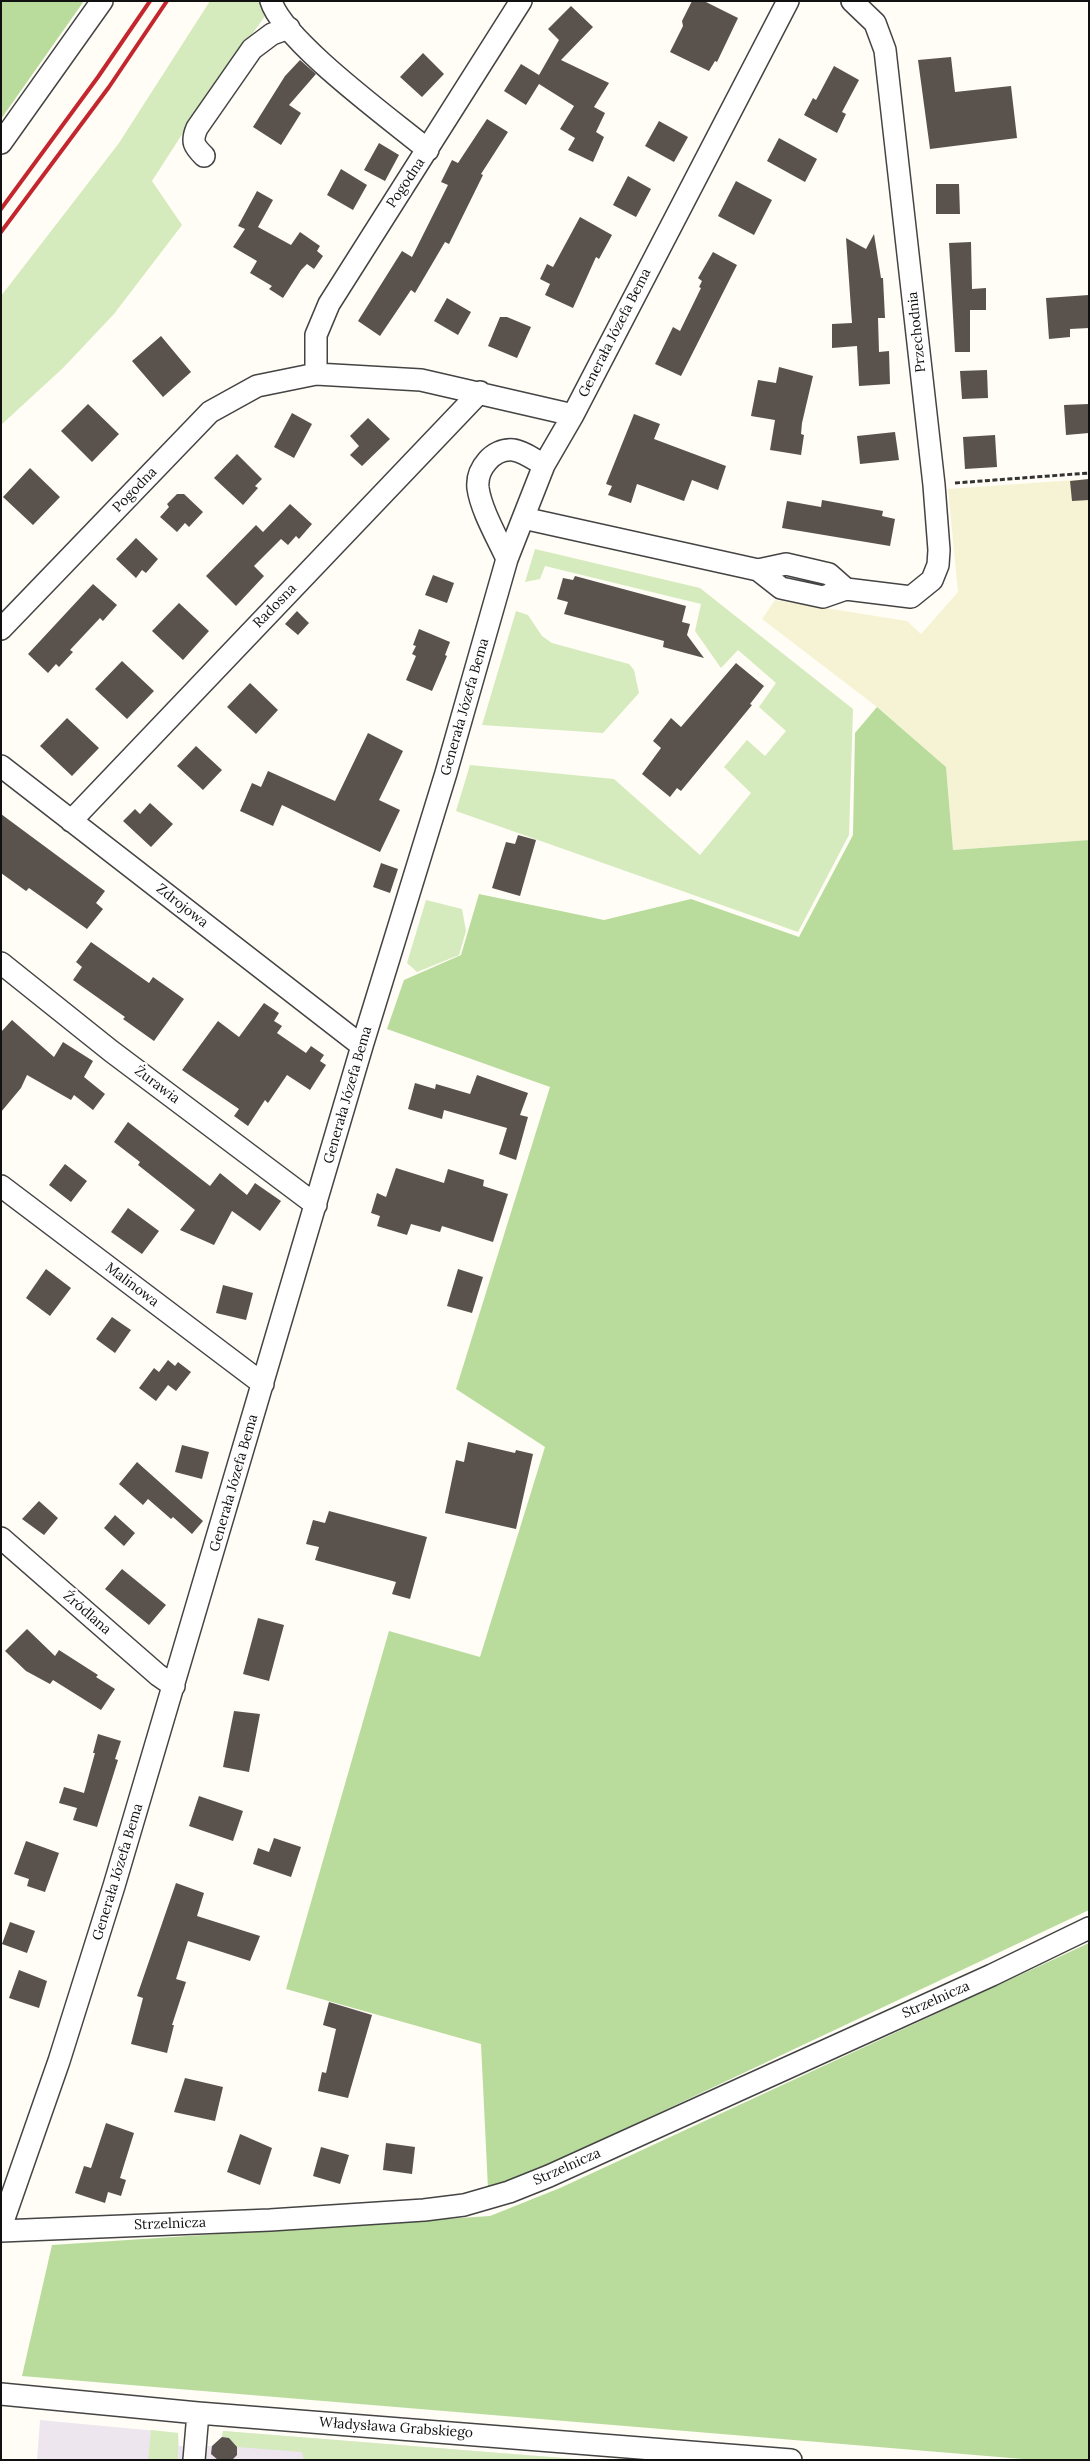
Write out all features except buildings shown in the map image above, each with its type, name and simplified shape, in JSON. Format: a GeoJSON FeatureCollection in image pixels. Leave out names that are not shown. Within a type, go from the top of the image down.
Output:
{"type":"FeatureCollection","features":[{"type":"Feature","properties":{"kind":"street"},"geometry":{"type":"LineString","coordinates":[[1,143],[102,1]]}},
{"type":"Feature","properties":{"kind":"street"},"geometry":{"type":"LineString","coordinates":[[271,1],[274,11],[306,48],[428,150]]}},
{"type":"Feature","properties":{"kind":"street","name":"Pogodna"},"geometry":{"type":"LineString","coordinates":[[316,374],[316,335],[329,304],[521,1]]}},
{"type":"Feature","properties":{"kind":"street","name":"Generała Józefa Bema"},"geometry":{"type":"LineString","coordinates":[[1,2227],[73,2015],[174,1686],[362,1046],[446,773],[507,559],[544,465],[573,415],[788,1]]}},
{"type":"Feature","properties":{"kind":"street","name":"Przechodnia"},"geometry":{"type":"LineString","coordinates":[[523,518],[758,570],[786,564],[829,574],[846,589],[907,598],[918,593],[932,580],[939,550],[934,485],[885,50],[874,23],[852,1]]}},
{"type":"Feature","properties":{"kind":"street"},"geometry":{"type":"LineString","coordinates":[[204,156],[194,146],[192,139],[197,128],[252,49],[272,34],[289,28]]}},
{"type":"Feature","properties":{"kind":"street","name":"Pogodna"},"geometry":{"type":"LineString","coordinates":[[1,629],[210,412],[257,386],[316,374],[421,380],[480,392],[573,415]]}},
{"type":"Feature","properties":{"kind":"street","name":"Radosna"},"geometry":{"type":"LineString","coordinates":[[71,821],[480,392]]}},
{"type":"Feature","properties":{"kind":"street"},"geometry":{"type":"LineString","coordinates":[[507,559],[481,498],[478,486],[480,472],[489,458],[509,450],[515,450],[544,465]]}},
{"type":"Feature","properties":{"kind":"street","name":"Zdrojowa"},"geometry":{"type":"LineString","coordinates":[[1,766],[362,1046]]}},
{"type":"Feature","properties":{"kind":"street","name":"Żurawia"},"geometry":{"type":"LineString","coordinates":[[1,963],[111,1051],[316,1205]]}},
{"type":"Feature","properties":{"kind":"street","name":"Malinowa"},"geometry":{"type":"LineString","coordinates":[[1,1186],[263,1384]]}},
{"type":"Feature","properties":{"kind":"street","name":"Źródlana"},"geometry":{"type":"LineString","coordinates":[[3,1544],[158,1675],[174,1686]]}},
{"type":"Feature","properties":{"kind":"street","name":"Strzelnicza"},"geometry":{"type":"LineString","coordinates":[[1,2231],[299,2219],[424,2210],[473,2202],[509,2192],[549,2176],[992,1975],[1089,1928]]}},
{"type":"Feature","properties":{"kind":"street","name":"Władysława Grabskiego"},"geometry":{"type":"LineString","coordinates":[[1,2394],[198,2413],[791,2460]]}},
{"type":"Feature","properties":{"kind":"street"},"geometry":{"type":"LineString","coordinates":[[194,2460],[198,2413]]}},
{"type":"Feature","properties":{"kind":"path"},"geometry":{"type":"LineString","coordinates":[[934,485],[1089,473]]}},
{"type":"Feature","properties":{"kind":"shaded area"},"geometry":{"type":"Polygon","coordinates":[[[1089,479],[1089,840],[953,850],[946,767],[877,707],[762,619],[775,600],[907,621],[921,634],[958,592],[948,489],[1089,479]]]}},
{"type":"Feature","properties":{"kind":"shaded area"},"geometry":{"type":"Polygon","coordinates":[[[40,2420],[178,2433],[179,2446],[212,2446],[222,2437],[223,2431],[588,2460],[37,2460],[40,2420]]]}},
{"type":"Feature","properties":{"kind":"green space"},"geometry":{"type":"Polygon","coordinates":[[[1,1],[84,1],[1,119],[1,1]]]}},
{"type":"Feature","properties":{"kind":"green space"},"geometry":{"type":"Polygon","coordinates":[[[210,1],[260,1],[265,16],[190,122],[152,181],[182,225],[114,314],[63,368],[1,425],[1,296],[119,143],[210,1]]]}},
{"type":"Feature","properties":{"kind":"green space"},"geometry":{"type":"Polygon","coordinates":[[[535,549],[700,588],[853,709],[849,835],[798,932],[456,811],[470,765],[614,779],[700,855],[751,793],[724,767],[747,740],[765,756],[786,731],[759,707],[776,683],[738,650],[721,668],[695,631],[701,604],[545,566],[540,579],[525,582],[535,549]]]}},
{"type":"Feature","properties":{"kind":"green space"},"geometry":{"type":"Polygon","coordinates":[[[516,611],[528,615],[542,636],[552,643],[629,664],[634,670],[639,693],[603,733],[482,725],[516,611]]]}},
{"type":"Feature","properties":{"kind":"green space"},"geometry":{"type":"Polygon","coordinates":[[[877,707],[946,767],[953,850],[1089,840],[1089,1910],[540,2169],[488,2189],[481,2044],[286,1989],[389,1631],[480,1657],[545,1447],[456,1389],[550,1087],[387,1029],[404,980],[461,955],[479,894],[604,920],[691,899],[799,937],[853,835],[855,733],[877,707]]]}},
{"type":"Feature","properties":{"kind":"green space"},"geometry":{"type":"Polygon","coordinates":[[[426,900],[462,909],[466,931],[459,955],[417,972],[407,963],[426,900]]]}},
{"type":"Feature","properties":{"kind":"green space"},"geometry":{"type":"Polygon","coordinates":[[[1089,1943],[1089,2460],[1035,2460],[22,2376],[52,2245],[490,2216],[560,2188],[1089,1943]]]}},
{"type":"Feature","properties":{"kind":"green space"},"geometry":{"type":"Polygon","coordinates":[[[151,2430],[178,2433],[178,2460],[148,2460],[151,2430]]]}},
{"type":"Feature","properties":{"kind":"green space"},"geometry":{"type":"Polygon","coordinates":[[[223,2431],[588,2460],[304,2460],[302,2452],[237,2447],[229,2438],[222,2437],[223,2431]]]}},
{"type":"Feature","properties":{"kind":"railway"},"geometry":{"type":"LineString","coordinates":[[1,209],[98,77],[150,1]]}},
{"type":"Feature","properties":{"kind":"railway"},"geometry":{"type":"LineString","coordinates":[[1,232],[109,87],[167,1]]}}]}
